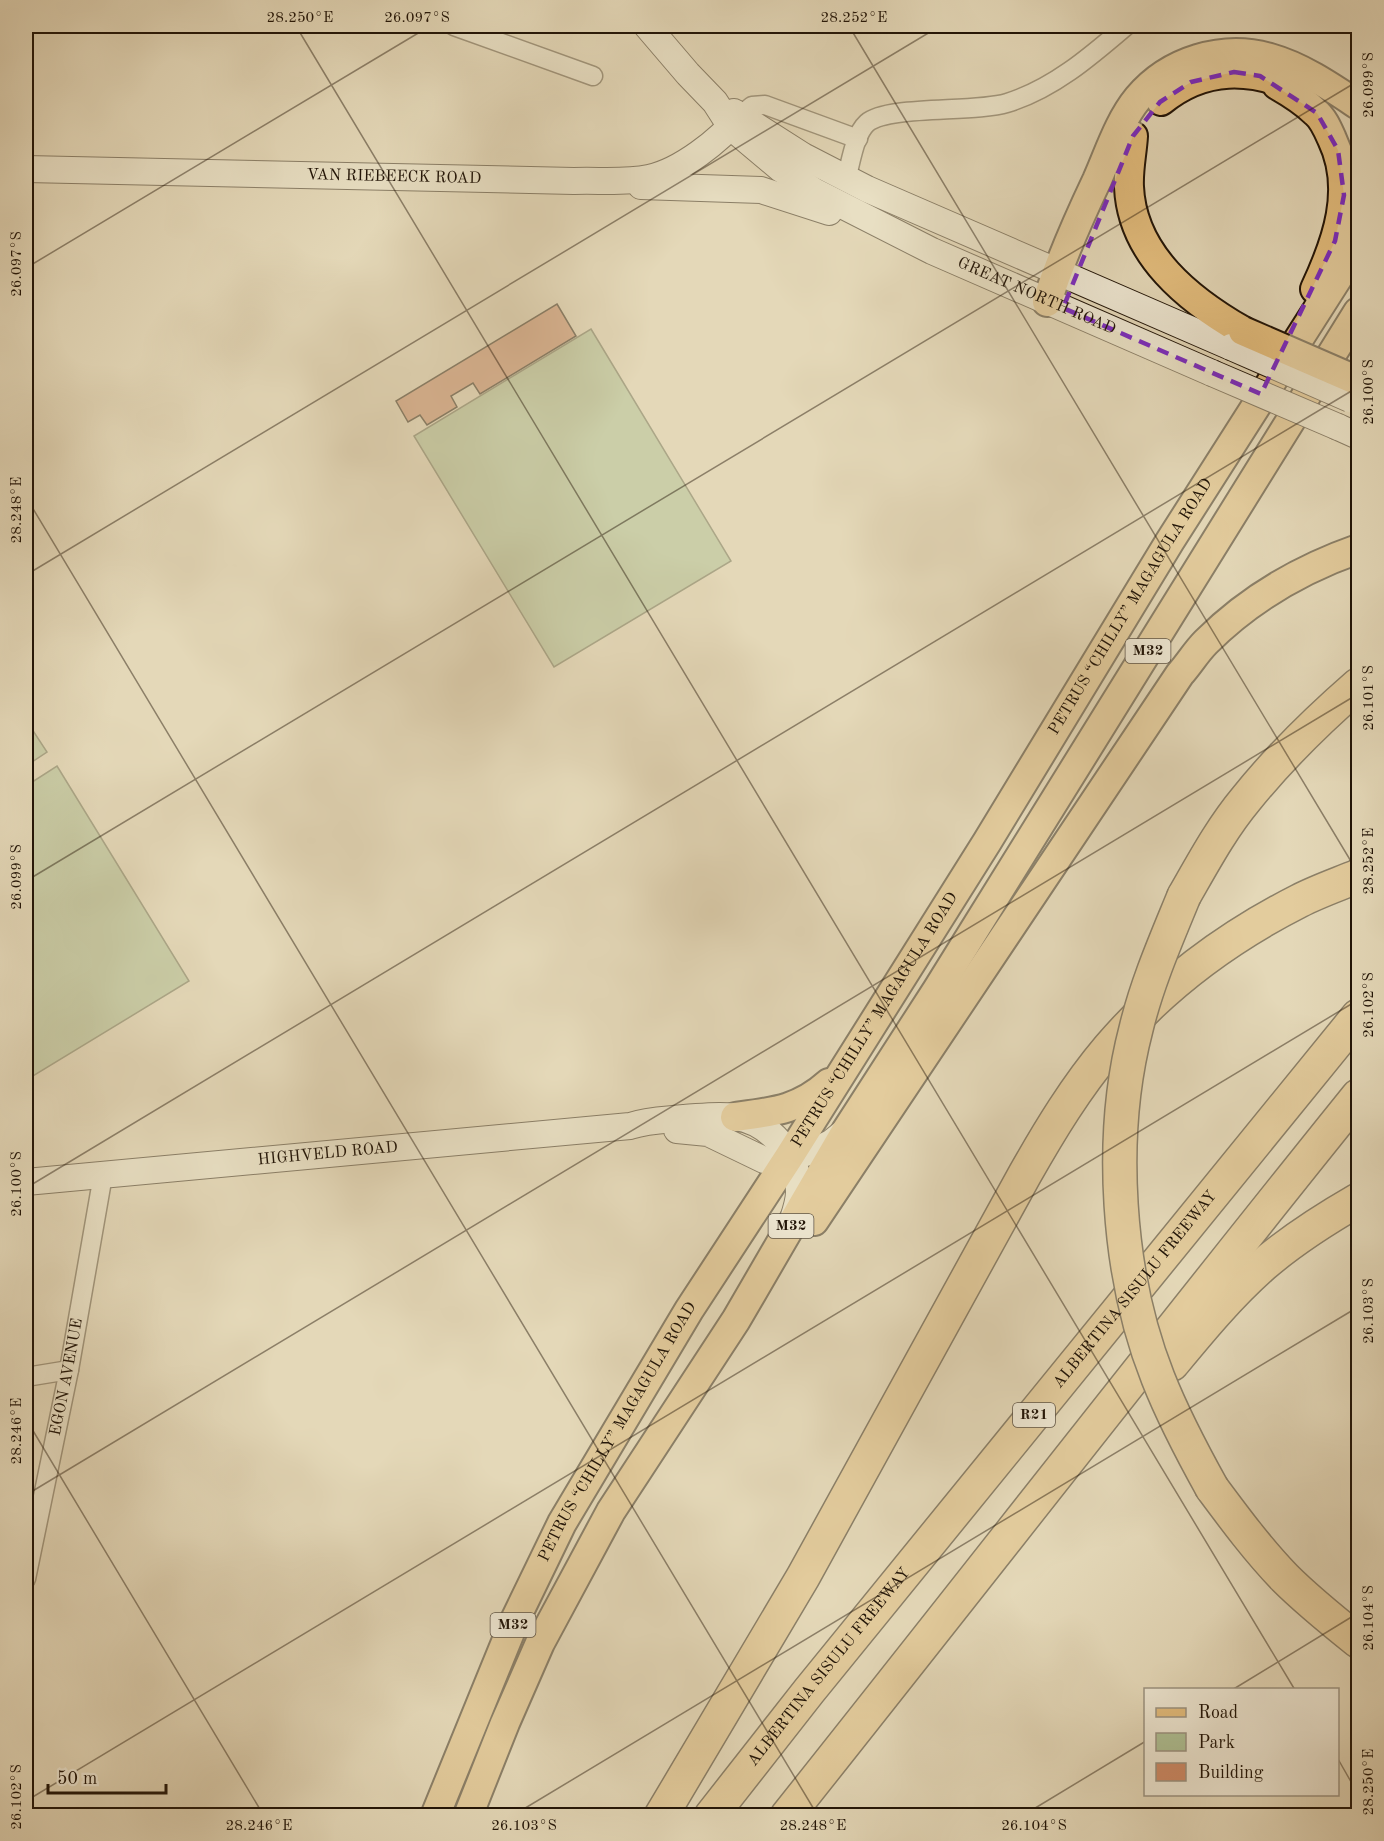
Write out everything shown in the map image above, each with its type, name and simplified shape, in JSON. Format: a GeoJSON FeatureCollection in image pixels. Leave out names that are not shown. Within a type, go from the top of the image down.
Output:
{"type":"FeatureCollection","features":[{"type":"Feature","properties":{"kind":"highway"},"geometry":{"type":"LineString","coordinates":[[1359,685],[1292,748],[1245,800],[1210,850],[1184,896],[1159,958],[1136,1029],[1124,1099],[1120,1148],[1121,1200],[1128,1267],[1143,1333],[1158,1378],[1186,1441],[1212,1488],[1249,1536],[1286,1578],[1322,1612],[1359,1641]]}},
{"type":"Feature","properties":{"kind":"highway"},"geometry":{"type":"LineString","coordinates":[[661,1815],[803,1577],[1024,1174],[1054,1122],[1080,1084],[1109,1048],[1138,1018],[1172,985],[1210,954],[1301,900],[1359,876]]}},
{"type":"Feature","properties":{"kind":"highway","name":"ALBERTINA SISULU FREEWAY"},"geometry":{"type":"LineString","coordinates":[[711,1815],[816,1682],[1359,1016]]}},
{"type":"Feature","properties":{"kind":"highway"},"geometry":{"type":"LineString","coordinates":[[787,1815],[1359,1096]]}},
{"type":"Feature","properties":{"kind":"highway"},"geometry":{"type":"LineString","coordinates":[[997,1553],[1023,1539],[1036,1528],[1197,1333],[1239,1288],[1296,1239],[1359,1200]]}},
{"type":"Feature","properties":{"kind":"main road"},"geometry":{"type":"LineString","coordinates":[[1055,305],[1128,112],[1152,84],[1170,70],[1204,57],[1228,53],[1248,53],[1268,57],[1312,76],[1359,105]]}},
{"type":"Feature","properties":{"kind":"main road"},"geometry":{"type":"LineString","coordinates":[[1065,275],[1133,136],[1160,102],[1191,82],[1234,72],[1280,80],[1310,94],[1359,125]]}},
{"type":"Feature","properties":{"kind":"main road"},"geometry":{"type":"LineString","coordinates":[[1250,414],[1325,267],[1335,242],[1344,195],[1343,171],[1338,150],[1317,113],[1284,89],[1260,76]]}},
{"type":"Feature","properties":{"kind":"main road"},"geometry":{"type":"LineString","coordinates":[[1133,136],[1129,188],[1137,224],[1164,270],[1237,339],[1356,394]]}},
{"type":"Feature","properties":{"kind":"main road","name":"PETRUS “CHILLY” MAGAGULA ROAD"},"geometry":{"type":"LineString","coordinates":[[435,1815],[515,1620],[562,1523],[689,1310],[789,1157],[993,831],[1110,635],[1359,246]]}},
{"type":"Feature","properties":{"kind":"main road","name":"PETRUS “CHILLY” MAGAGULA ROAD"},"geometry":{"type":"LineString","coordinates":[[468,1815],[531,1663],[581,1563],[611,1511],[736,1320],[846,1131],[943,980],[1359,312]]}},
{"type":"Feature","properties":{"kind":"main road"},"geometry":{"type":"LineString","coordinates":[[736,1320],[766,1292],[775,1280],[1180,674],[1205,643],[1233,617],[1266,593],[1326,560],[1359,549]]}},
{"type":"Feature","properties":{"kind":"main road"},"geometry":{"type":"LineString","coordinates":[[735,1117],[762,1114],[800,1104],[815,1096],[843,1070]]}},
{"type":"Feature","properties":{"kind":"street"},"geometry":{"type":"LineString","coordinates":[[454,26],[593,76]]}},
{"type":"Feature","properties":{"kind":"street"},"geometry":{"type":"LineString","coordinates":[[647,26],[688,74],[735,121],[752,106],[765,105],[858,139]]}},
{"type":"Feature","properties":{"kind":"street"},"geometry":{"type":"LineString","coordinates":[[846,179],[858,139],[866,124],[875,118],[909,112],[988,108],[1009,103],[1037,92],[1086,60],[1126,26]]}},
{"type":"Feature","properties":{"kind":"street","name":"GREAT NORTH ROAD"},"geometry":{"type":"LineString","coordinates":[[735,121],[846,179],[1065,275],[1237,339]]}},
{"type":"Feature","properties":{"kind":"street","name":"GREAT NORTH ROAD"},"geometry":{"type":"LineString","coordinates":[[735,121],[781,169],[814,191],[878,225],[1055,305],[1348,432]]}},
{"type":"Feature","properties":{"kind":"street","name":"VAN RIEBEECK ROAD"},"geometry":{"type":"LineString","coordinates":[[26,169],[574,181],[633,180],[649,178],[680,166],[735,121]]}},
{"type":"Feature","properties":{"kind":"street"},"geometry":{"type":"LineString","coordinates":[[574,181],[614,185],[761,190],[866,224],[878,225]]}},
{"type":"Feature","properties":{"kind":"street","name":"HIGHVELD ROAD"},"geometry":{"type":"LineString","coordinates":[[26,1182],[630,1126],[644,1121],[712,1116],[735,1117],[748,1120],[767,1130],[777,1138],[789,1157],[796,1172],[799,1193],[790,1228]]}},
{"type":"Feature","properties":{"kind":"street","name":"HIGHVELD ROAD"},"geometry":{"type":"LineString","coordinates":[[630,1126],[647,1131],[708,1133],[764,1160],[776,1161],[817,1150],[831,1143],[846,1131]]}},
{"type":"Feature","properties":{"kind":"street","name":"EGON AVENUE"},"geometry":{"type":"LineString","coordinates":[[26,1579],[69,1370],[103,1175]]}},
{"type":"Feature","properties":{"kind":"street"},"geometry":{"type":"LineString","coordinates":[[26,1377],[69,1370]]}},
{"type":"Feature","properties":{"kind":"highlighted area"},"geometry":{"type":"Polygon","coordinates":[[[1234,72],[1260,76],[1317,113],[1338,150],[1344,195],[1335,241],[1261,394],[1063,308],[1133,136],[1160,102],[1191,82],[1234,72]]]}},
{"type":"Feature","properties":{"kind":"green space"},"geometry":{"type":"Polygon","coordinates":[[[591,329],[731,561],[554,667],[414,436],[591,329]]]}},
{"type":"Feature","properties":{"kind":"green space"},"geometry":{"type":"Polygon","coordinates":[[[26,720],[47,752],[26,766],[26,720]]]}},
{"type":"Feature","properties":{"kind":"green space"},"geometry":{"type":"Polygon","coordinates":[[[57,766],[189,981],[28,1079],[26,1075],[26,786],[57,766]]]}},
{"type":"Feature","properties":{"kind":"building"},"geometry":{"type":"Polygon","coordinates":[[[557,304],[576,336],[480,394],[473,383],[451,396],[457,407],[427,425],[420,415],[408,422],[396,401],[557,304]]]}}]}
